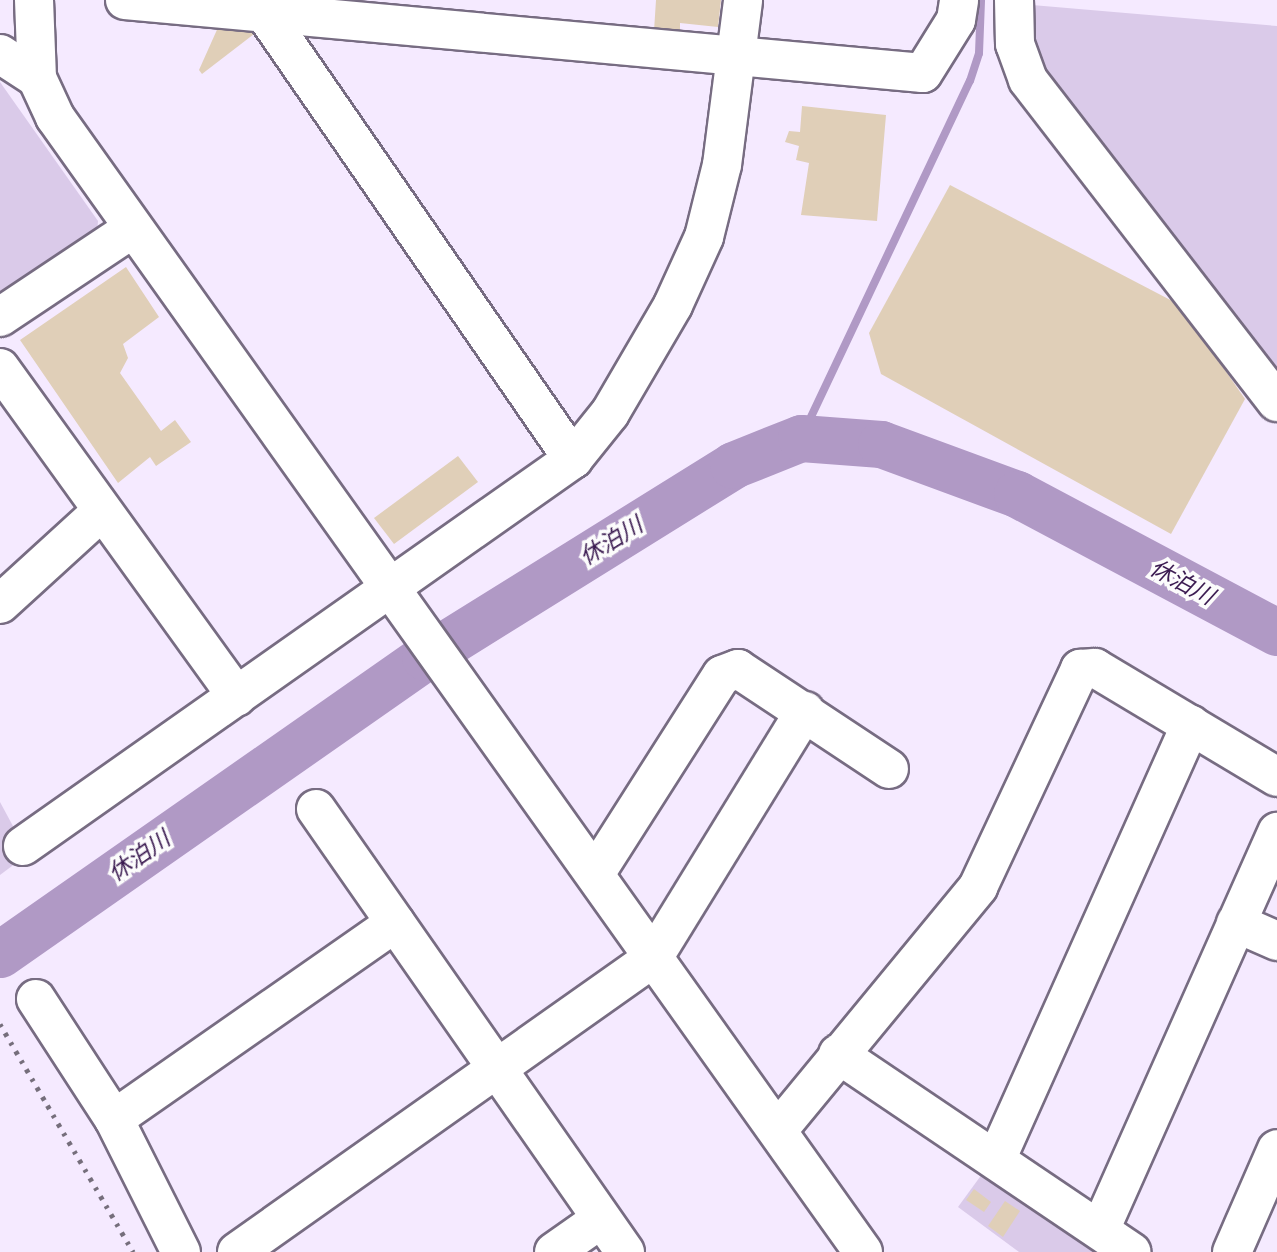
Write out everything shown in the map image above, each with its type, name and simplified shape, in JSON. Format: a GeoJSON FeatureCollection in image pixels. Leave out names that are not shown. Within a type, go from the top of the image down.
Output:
{"type":"FeatureCollection","features":[{"type":"Feature","properties":{"kind":"street"},"geometry":{"type":"LineString","coordinates":[[34,0],[37,78],[55,117],[132,229],[778,1129],[863,1252]]}},
{"type":"Feature","properties":{"kind":"street"},"geometry":{"type":"LineString","coordinates":[[125,0],[266,15],[423,12],[736,57],[923,73],[951,30],[959,0]]}},
{"type":"Feature","properties":{"kind":"street"},"geometry":{"type":"LineString","coordinates":[[23,846],[573,459],[610,413],[691,269],[722,165],[743,0]]}},
{"type":"Feature","properties":{"kind":"street"},"geometry":{"type":"LineString","coordinates":[[1014,0],[1015,44],[1028,80],[1277,401]]}},
{"type":"Feature","properties":{"kind":"street"},"geometry":{"type":"LineString","coordinates":[[266,15],[573,459]]}},
{"type":"Feature","properties":{"kind":"street"},"geometry":{"type":"LineString","coordinates":[[0,54],[37,78]]}},
{"type":"Feature","properties":{"kind":"street"},"geometry":{"type":"LineString","coordinates":[[0,317],[132,229]]}},
{"type":"Feature","properties":{"kind":"street"},"geometry":{"type":"LineString","coordinates":[[0,368],[237,697]]}},
{"type":"Feature","properties":{"kind":"street"},"geometry":{"type":"LineString","coordinates":[[0,604],[102,511]]}},
{"type":"Feature","properties":{"kind":"street"},"geometry":{"type":"LineString","coordinates":[[778,1129],[988,871],[1074,674],[1095,668],[1277,777]]}},
{"type":"Feature","properties":{"kind":"street"},"geometry":{"type":"LineString","coordinates":[[595,874],[722,675],[748,672],[889,769]]}},
{"type":"Feature","properties":{"kind":"street"},"geometry":{"type":"LineString","coordinates":[[237,1252],[653,958],[805,711]]}},
{"type":"Feature","properties":{"kind":"street"},"geometry":{"type":"LineString","coordinates":[[996,1160],[1191,725]]}},
{"type":"Feature","properties":{"kind":"street"},"geometry":{"type":"LineString","coordinates":[[316,809],[625,1252]]}},
{"type":"Feature","properties":{"kind":"street"},"geometry":{"type":"LineString","coordinates":[[1100,1230],[1277,832]]}},
{"type":"Feature","properties":{"kind":"street"},"geometry":{"type":"LineString","coordinates":[[114,1119],[395,923]]}},
{"type":"Feature","properties":{"kind":"street"},"geometry":{"type":"LineString","coordinates":[[1236,923],[1277,941]]}},
{"type":"Feature","properties":{"kind":"street"},"geometry":{"type":"LineString","coordinates":[[36,999],[114,1119],[181,1252]]}},
{"type":"Feature","properties":{"kind":"street"},"geometry":{"type":"LineString","coordinates":[[838,1054],[1132,1252]]}},
{"type":"Feature","properties":{"kind":"street"},"geometry":{"type":"LineString","coordinates":[[1232,1252],[1277,1149]]}},
{"type":"Feature","properties":{"kind":"street"},"geometry":{"type":"LineString","coordinates":[[554,1252],[601,1219]]}},
{"type":"Feature","properties":{"kind":"shaded area"},"geometry":{"type":"Polygon","coordinates":[[[1032,5],[1277,26],[1277,375],[1036,59],[1032,5]]]}},
{"type":"Feature","properties":{"kind":"shaded area"},"geometry":{"type":"Polygon","coordinates":[[[0,82],[98,221],[97,232],[0,301],[0,82]]]}},
{"type":"Feature","properties":{"kind":"shaded area"},"geometry":{"type":"Polygon","coordinates":[[[0,802],[28,854],[0,875],[0,802]]]}},
{"type":"Feature","properties":{"kind":"shaded area"},"geometry":{"type":"Polygon","coordinates":[[[985,1170],[1114,1252],[1019,1252],[958,1207],[985,1170]]]}},
{"type":"Feature","properties":{"kind":"building"},"geometry":{"type":"Polygon","coordinates":[[[656,0],[721,0],[718,27],[680,23],[680,33],[654,31],[656,0]]]}},
{"type":"Feature","properties":{"kind":"building"},"geometry":{"type":"Polygon","coordinates":[[[220,23],[258,31],[202,74],[199,70],[220,23]]]}},
{"type":"Feature","properties":{"kind":"building"},"geometry":{"type":"Polygon","coordinates":[[[802,106],[886,115],[877,221],[801,215],[809,163],[796,160],[799,146],[785,142],[789,131],[800,132],[802,106]]]}},
{"type":"Feature","properties":{"kind":"building"},"geometry":{"type":"Polygon","coordinates":[[[950,185],[1180,305],[1245,399],[1171,534],[881,374],[869,333],[950,185]]]}},
{"type":"Feature","properties":{"kind":"building"},"geometry":{"type":"Polygon","coordinates":[[[126,267],[159,317],[123,344],[128,358],[120,373],[161,431],[175,420],[191,442],[156,466],[150,457],[118,483],[20,340],[126,267]]]}},
{"type":"Feature","properties":{"kind":"building"},"geometry":{"type":"Polygon","coordinates":[[[458,456],[478,482],[394,544],[374,518],[458,456]]]}},
{"type":"Feature","properties":{"kind":"building"},"geometry":{"type":"Polygon","coordinates":[[[974,1189],[991,1202],[984,1212],[966,1200],[974,1189]]]}},
{"type":"Feature","properties":{"kind":"building"},"geometry":{"type":"Polygon","coordinates":[[[1005,1201],[1020,1211],[1003,1237],[988,1226],[1005,1201]]]}},
{"type":"Feature","properties":{"kind":"waterway"},"geometry":{"type":"LineString","coordinates":[[801,438],[970,81],[979,53],[981,0]]}},
{"type":"Feature","properties":{"kind":"waterway","name":"休泊川"},"geometry":{"type":"LineString","coordinates":[[0,954],[425,657],[733,465],[801,438],[881,444],[1017,494],[1277,632]]}},
{"type":"Feature","properties":{"kind":"railway"},"geometry":{"type":"LineString","coordinates":[[0,1024],[133,1252]]}}]}
